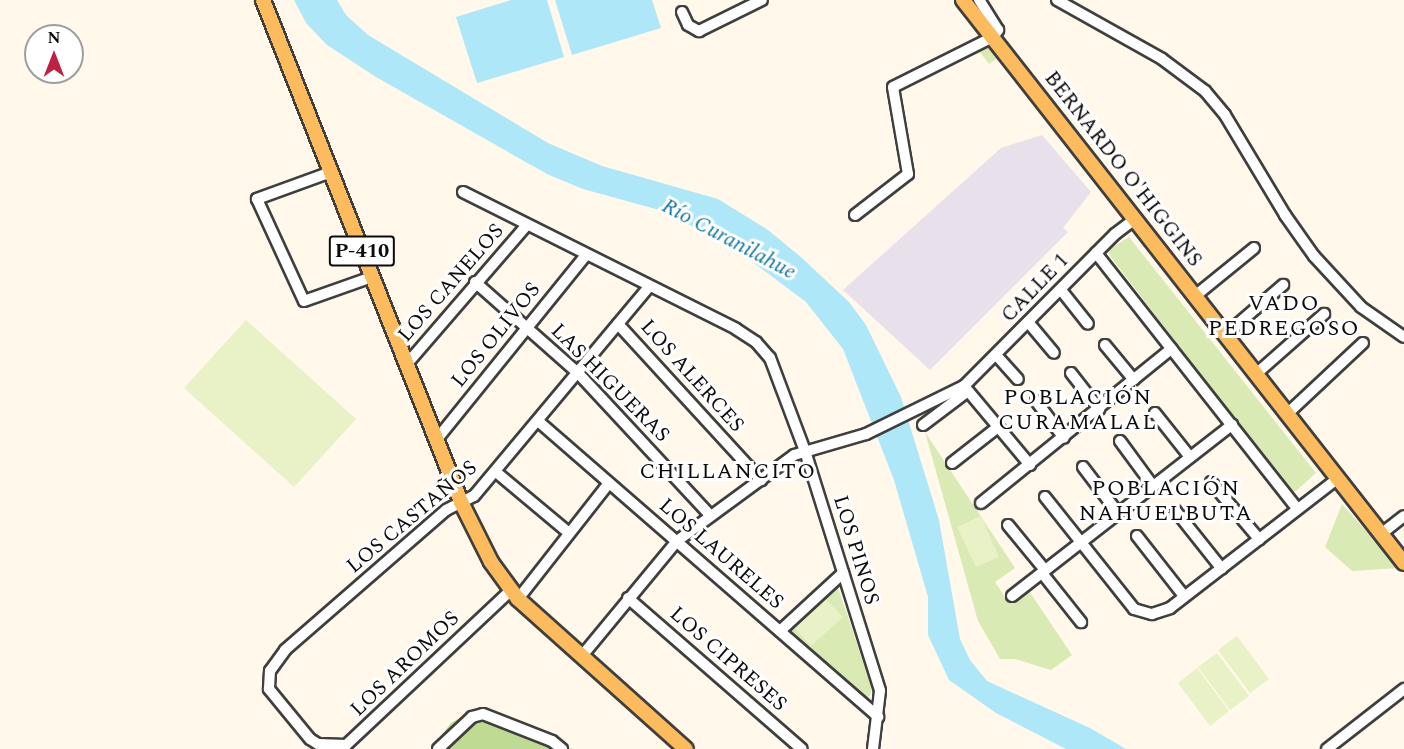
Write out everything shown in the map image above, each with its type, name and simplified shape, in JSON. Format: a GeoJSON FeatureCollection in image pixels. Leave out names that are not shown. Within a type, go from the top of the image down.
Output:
{"type":"FeatureCollection","features":[{"type":"Feature","properties":{"kind":"main road","name":"P-410"},"geometry":{"type":"LineString","coordinates":[[263,0],[461,502],[486,554],[514,595],[686,749]]}},
{"type":"Feature","properties":{"kind":"main road","name":"BERNARDO O'HIGGINS"},"geometry":{"type":"LineString","coordinates":[[963,0],[1404,563]]}},
{"type":"Feature","properties":{"kind":"street"},"geometry":{"type":"LineString","coordinates":[[682,12],[688,25],[699,31],[762,0]]}},
{"type":"Feature","properties":{"kind":"street"},"geometry":{"type":"LineString","coordinates":[[855,215],[908,174],[893,87],[993,37],[997,25],[979,0]]}},
{"type":"Feature","properties":{"kind":"street"},"geometry":{"type":"LineString","coordinates":[[1057,0],[1162,59],[1205,91],[1230,123],[1306,245],[1361,307],[1404,337]]}},
{"type":"Feature","properties":{"kind":"street"},"geometry":{"type":"LineString","coordinates":[[330,172],[257,199],[303,301],[372,277]]}},
{"type":"Feature","properties":{"kind":"street","name":"LOS PINOS"},"geometry":{"type":"LineString","coordinates":[[463,192],[525,227],[756,342],[770,358],[805,451],[879,691],[873,749]]}},
{"type":"Feature","properties":{"kind":"street","name":"CALLE 1"},"geometry":{"type":"LineString","coordinates":[[966,388],[1096,253],[1135,219]]}},
{"type":"Feature","properties":{"kind":"street","name":"LOS CANELOS"},"geometry":{"type":"LineString","coordinates":[[406,365],[475,282],[525,227]]}},
{"type":"Feature","properties":{"kind":"street"},"geometry":{"type":"LineString","coordinates":[[1195,296],[1254,248]]}},
{"type":"Feature","properties":{"kind":"street"},"geometry":{"type":"LineString","coordinates":[[1096,253],[1296,508]]}},
{"type":"Feature","properties":{"kind":"street","name":"LOS OLIVOS"},"geometry":{"type":"LineString","coordinates":[[437,439],[585,256]]}},
{"type":"Feature","properties":{"kind":"street","name":"LAS HIGUERAS"},"geometry":{"type":"LineString","coordinates":[[475,282],[578,373],[711,516]]}},
{"type":"Feature","properties":{"kind":"street"},"geometry":{"type":"LineString","coordinates":[[1225,335],[1283,285]]}},
{"type":"Feature","properties":{"kind":"street","name":"LOS CASTAÑOS"},"geometry":{"type":"LineString","coordinates":[[316,745],[269,689],[270,671],[275,662],[437,518],[474,496],[648,288]]}},
{"type":"Feature","properties":{"kind":"street"},"geometry":{"type":"LineString","coordinates":[[1061,290],[1088,324]]}},
{"type":"Feature","properties":{"kind":"street"},"geometry":{"type":"LineString","coordinates":[[1256,374],[1324,314]]}},
{"type":"Feature","properties":{"kind":"street"},"geometry":{"type":"LineString","coordinates":[[1028,322],[1054,353]]}},
{"type":"Feature","properties":{"kind":"street","name":"LOS ALERCES"},"geometry":{"type":"LineString","coordinates":[[618,324],[761,480]]}},
{"type":"Feature","properties":{"kind":"street"},"geometry":{"type":"LineString","coordinates":[[1287,414],[1363,343]]}},
{"type":"Feature","properties":{"kind":"street"},"geometry":{"type":"LineString","coordinates":[[1105,345],[1134,380]]}},
{"type":"Feature","properties":{"kind":"street"},"geometry":{"type":"LineString","coordinates":[[981,503],[1171,349]]}},
{"type":"Feature","properties":{"kind":"street"},"geometry":{"type":"LineString","coordinates":[[997,356],[1018,379]]}},
{"type":"Feature","properties":{"kind":"street"},"geometry":{"type":"LineString","coordinates":[[1071,373],[1098,409]]}},
{"type":"Feature","properties":{"kind":"street"},"geometry":{"type":"LineString","coordinates":[[581,657],[677,541],[761,480],[805,451],[866,434],[966,388]]}},
{"type":"Feature","properties":{"kind":"street"},"geometry":{"type":"LineString","coordinates":[[923,424],[966,388]]}},
{"type":"Feature","properties":{"kind":"street"},"geometry":{"type":"LineString","coordinates":[[966,388],[1030,465]]}},
{"type":"Feature","properties":{"kind":"street"},"geometry":{"type":"LineString","coordinates":[[1036,401],[1064,438]]}},
{"type":"Feature","properties":{"kind":"street"},"geometry":{"type":"LineString","coordinates":[[1155,413],[1190,457]]}},
{"type":"Feature","properties":{"kind":"street","name":"LOS LAURELES"},"geometry":{"type":"LineString","coordinates":[[538,422],[878,717]]}},
{"type":"Feature","properties":{"kind":"street"},"geometry":{"type":"LineString","coordinates":[[1012,596],[1232,425]]}},
{"type":"Feature","properties":{"kind":"street"},"geometry":{"type":"LineString","coordinates":[[952,463],[998,427]]}},
{"type":"Feature","properties":{"kind":"street"},"geometry":{"type":"LineString","coordinates":[[1120,441],[1154,486]]}},
{"type":"Feature","properties":{"kind":"street"},"geometry":{"type":"LineString","coordinates":[[1083,467],[1118,513]]}},
{"type":"Feature","properties":{"kind":"street"},"geometry":{"type":"LineString","coordinates":[[495,472],[569,533]]}},
{"type":"Feature","properties":{"kind":"street"},"geometry":{"type":"LineString","coordinates":[[1045,496],[1134,609],[1147,614],[1162,613],[1338,478]]}},
{"type":"Feature","properties":{"kind":"street"},"geometry":{"type":"LineString","coordinates":[[1211,482],[1259,539]]}},
{"type":"Feature","properties":{"kind":"street","name":"LOS AROMOS"},"geometry":{"type":"LineString","coordinates":[[316,745],[346,745],[356,738],[514,595],[569,533],[609,483]]}},
{"type":"Feature","properties":{"kind":"street"},"geometry":{"type":"LineString","coordinates":[[1175,510],[1222,568]]}},
{"type":"Feature","properties":{"kind":"street"},"geometry":{"type":"LineString","coordinates":[[1381,534],[1404,516]]}},
{"type":"Feature","properties":{"kind":"street"},"geometry":{"type":"LineString","coordinates":[[1008,525],[1081,622]]}},
{"type":"Feature","properties":{"kind":"street"},"geometry":{"type":"LineString","coordinates":[[1137,536],[1184,596]]}},
{"type":"Feature","properties":{"kind":"street"},"geometry":{"type":"LineString","coordinates":[[780,631],[843,573]]}},
{"type":"Feature","properties":{"kind":"street","name":"LOS CIPRESES"},"geometry":{"type":"LineString","coordinates":[[628,598],[802,749]]}},
{"type":"Feature","properties":{"kind":"street"},"geometry":{"type":"LineString","coordinates":[[1327,749],[1404,689]]}},
{"type":"Feature","properties":{"kind":"street"},"geometry":{"type":"LineString","coordinates":[[438,749],[472,717],[483,714],[552,741],[562,749]]}},
{"type":"Feature","properties":{"kind":"shaded area"},"geometry":{"type":"Polygon","coordinates":[[[1042,135],[1091,192],[1063,228],[1068,232],[930,370],[843,290],[1001,148],[1042,135]]]}},
{"type":"Feature","properties":{"kind":"green space"},"geometry":{"type":"Polygon","coordinates":[[[987,45],[998,58],[989,64],[979,51],[987,45]]]}},
{"type":"Feature","properties":{"kind":"green space"},"geometry":{"type":"Polygon","coordinates":[[[1129,237],[1316,473],[1296,491],[1290,491],[1110,256],[1108,250],[1129,237]]]}},
{"type":"Feature","properties":{"kind":"green space"},"geometry":{"type":"Polygon","coordinates":[[[246,320],[356,419],[294,487],[184,388],[246,320]]]}},
{"type":"Feature","properties":{"kind":"green space"},"geometry":{"type":"Polygon","coordinates":[[[925,432],[1015,568],[995,582],[1009,603],[1029,591],[1072,655],[1051,670],[1015,659],[1000,659],[978,621],[925,432]]]}},
{"type":"Feature","properties":{"kind":"green space"},"geometry":{"type":"Polygon","coordinates":[[[1342,504],[1399,568],[1352,571],[1325,547],[1342,504]]]}},
{"type":"Feature","properties":{"kind":"green space"},"geometry":{"type":"Polygon","coordinates":[[[981,516],[999,557],[976,567],[957,527],[981,516]]]}},
{"type":"Feature","properties":{"kind":"green space"},"geometry":{"type":"Polygon","coordinates":[[[838,588],[872,687],[870,696],[864,698],[787,631],[829,591],[838,588]]]}},
{"type":"Feature","properties":{"kind":"green space"},"geometry":{"type":"Polygon","coordinates":[[[823,596],[843,617],[811,646],[791,624],[823,596]]]}},
{"type":"Feature","properties":{"kind":"green space"},"geometry":{"type":"Polygon","coordinates":[[[1237,636],[1269,679],[1250,693],[1218,650],[1237,636]]]}},
{"type":"Feature","properties":{"kind":"green space"},"geometry":{"type":"Polygon","coordinates":[[[1217,653],[1249,696],[1230,710],[1198,667],[1217,653]]]}},
{"type":"Feature","properties":{"kind":"green space"},"geometry":{"type":"Polygon","coordinates":[[[1197,668],[1229,711],[1210,726],[1178,683],[1197,668]]]}},
{"type":"Feature","properties":{"kind":"green space"},"geometry":{"type":"Polygon","coordinates":[[[474,710],[493,712],[572,749],[431,749],[451,723],[474,710]]]}},
{"type":"Feature","properties":{"kind":"water","name":"Río Curanilahue"},"geometry":{"type":"Polygon","coordinates":[[[294,0],[337,0],[346,15],[368,35],[548,143],[602,166],[718,199],[768,230],[802,258],[849,302],[866,325],[901,397],[939,520],[960,639],[970,660],[987,681],[1090,728],[1126,749],[1066,749],[996,713],[949,680],[928,635],[928,597],[894,480],[843,349],[806,302],[738,251],[707,234],[663,211],[583,189],[547,174],[376,77],[327,45],[306,23],[294,0]]]}},
{"type":"Feature","properties":{"kind":"water"},"geometry":{"type":"Polygon","coordinates":[[[511,0],[547,0],[564,57],[477,83],[456,17],[511,0]]]}},
{"type":"Feature","properties":{"kind":"water"},"geometry":{"type":"Polygon","coordinates":[[[555,0],[652,0],[661,28],[572,55],[555,0]]]}},
{"type":"Feature","properties":{"kind":"district","name":"VADO PEDREGOSO"},"geometry":{"type":"Point","coordinates":[1284,316]}},
{"type":"Feature","properties":{"kind":"district","name":"POBLACIÓN CURAMALAL"},"geometry":{"type":"Point","coordinates":[1078,410]}},
{"type":"Feature","properties":{"kind":"district","name":"CHILLANCITO"},"geometry":{"type":"Point","coordinates":[728,472]}},
{"type":"Feature","properties":{"kind":"district","name":"POBLACIÓN NAHUELBUTA"},"geometry":{"type":"Point","coordinates":[1166,500]}}]}
